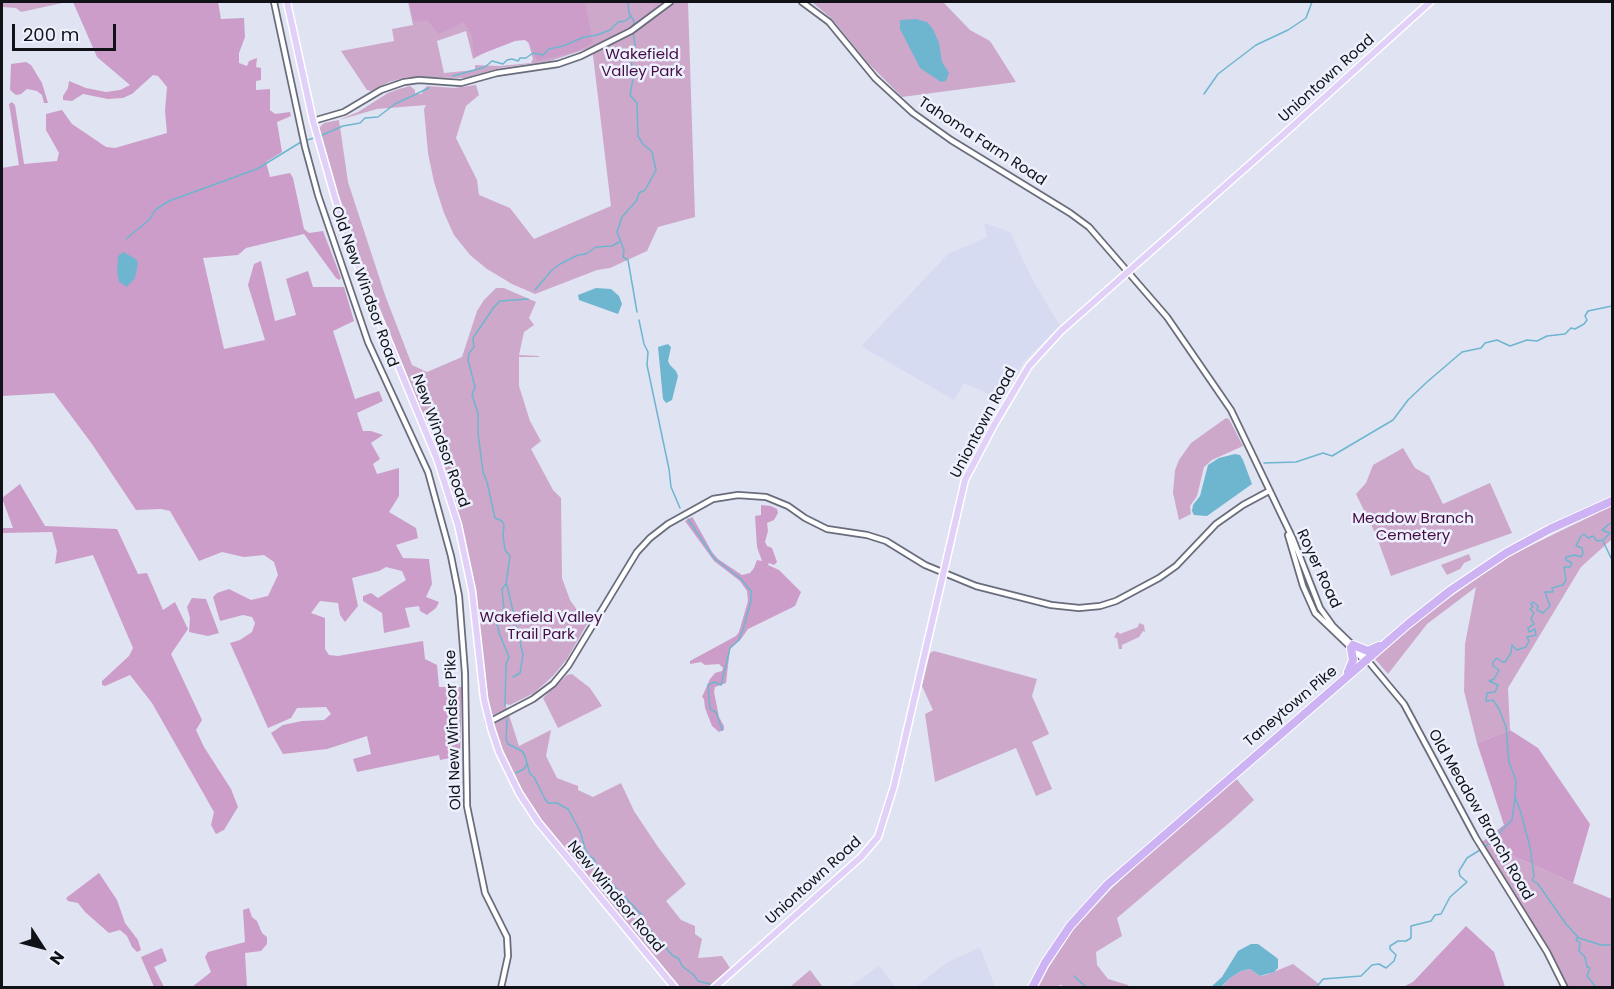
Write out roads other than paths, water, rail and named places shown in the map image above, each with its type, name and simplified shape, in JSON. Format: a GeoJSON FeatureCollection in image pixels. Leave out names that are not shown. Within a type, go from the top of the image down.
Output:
{"type":"FeatureCollection","features":[{"type":"Feature","properties":{"kind":"highway","name":"Taneytown Pike"},"geometry":{"type":"LineString","coordinates":[[1032,987],[1070,926],[1107,885],[1388,641],[1451,590],[1500,557],[1550,529],[1612,501]]}},
{"type":"Feature","properties":{"kind":"highway"},"geometry":{"type":"LineString","coordinates":[[1340,683],[1353,664],[1352,646],[1368,651],[1388,641]]}},
{"type":"Feature","properties":{"kind":"main road","name":"New Windsor Road"},"geometry":{"type":"LineString","coordinates":[[287,2],[313,121],[358,267],[447,487],[462,541],[472,591],[480,676],[489,722],[505,766],[533,815],[556,846],[675,987]]}},
{"type":"Feature","properties":{"kind":"main road","name":"Uniontown Road"},"geometry":{"type":"LineString","coordinates":[[714,987],[861,857],[878,837],[894,786],[965,480],[1022,376],[1048,344],[1430,2]]}},
{"type":"Feature","properties":{"kind":"street","name":"Old New Windsor Road"},"geometry":{"type":"LineString","coordinates":[[274,2],[305,147],[318,195],[368,342],[428,472],[452,556],[461,608]]}},
{"type":"Feature","properties":{"kind":"street"},"geometry":{"type":"LineString","coordinates":[[313,121],[344,112],[389,86],[412,80],[461,83],[497,73],[558,64],[581,56],[633,29],[670,2]]}},
{"type":"Feature","properties":{"kind":"street","name":"Tahoma Farm Road"},"geometry":{"type":"LineString","coordinates":[[802,2],[829,22],[875,78],[914,113],[951,140],[1079,219],[1130,272]]}},
{"type":"Feature","properties":{"kind":"street","name":"Royer Road"},"geometry":{"type":"LineString","coordinates":[[1130,272],[1172,324],[1230,410],[1286,529],[1296,566],[1312,608],[1321,620],[1366,660]]}},
{"type":"Feature","properties":{"kind":"street"},"geometry":{"type":"LineString","coordinates":[[489,722],[533,699],[553,684],[568,666],[637,552],[668,524],[713,499],[745,495],[773,499],[822,527],[832,531],[867,535],[886,541],[916,560],[943,573],[986,589],[1071,608],[1100,606],[1130,595],[1166,574],[1187,556],[1215,524],[1269,491]]}},
{"type":"Feature","properties":{"kind":"street","name":"Old New Windsor Pike"},"geometry":{"type":"LineString","coordinates":[[461,608],[466,693],[467,806],[485,893],[507,937],[508,956],[501,987]]}},
{"type":"Feature","properties":{"kind":"street","name":"Old Meadow Branch Road"},"geometry":{"type":"LineString","coordinates":[[1366,660],[1404,704],[1476,838],[1547,952],[1565,987]]}},
{"type":"Feature","properties":{"kind":"water"},"geometry":{"type":"Polygon","coordinates":[[[916,19],[927,22],[933,29],[939,43],[942,62],[949,73],[946,81],[941,82],[920,68],[900,29],[900,20],[916,19]]]}},
{"type":"Feature","properties":{"kind":"water"},"geometry":{"type":"Polygon","coordinates":[[[123,252],[136,259],[138,263],[135,278],[127,287],[119,282],[117,271],[118,256],[123,252]]]}},
{"type":"Feature","properties":{"kind":"water"},"geometry":{"type":"Polygon","coordinates":[[[596,288],[611,289],[619,296],[622,304],[618,314],[579,300],[578,295],[596,288]]]}},
{"type":"Feature","properties":{"kind":"water"},"geometry":{"type":"Polygon","coordinates":[[[668,344],[671,347],[668,361],[678,376],[672,400],[666,403],[663,399],[658,347],[668,344]]]}},
{"type":"Feature","properties":{"kind":"water"},"geometry":{"type":"Polygon","coordinates":[[[1240,455],[1243,460],[1252,484],[1207,516],[1194,515],[1193,505],[1200,496],[1208,465],[1219,458],[1240,455]]]}},
{"type":"Feature","properties":{"kind":"water"},"geometry":{"type":"Polygon","coordinates":[[[1251,944],[1258,944],[1278,959],[1278,968],[1274,972],[1260,976],[1250,969],[1241,971],[1221,987],[1211,987],[1222,977],[1238,951],[1251,944]]]}},
{"type":"Feature","properties":{"kind":"waterway"},"geometry":{"type":"LineString","coordinates":[[628,2],[629,13],[634,21],[633,28]]}},
{"type":"Feature","properties":{"kind":"waterway"},"geometry":{"type":"LineString","coordinates":[[1204,94],[1218,74],[1256,45],[1288,30],[1306,18],[1312,2]]}},
{"type":"Feature","properties":{"kind":"waterway"},"geometry":{"type":"LineString","coordinates":[[453,76],[485,67],[492,61],[503,64],[507,60],[518,61],[533,53],[543,55],[549,49],[610,30],[618,22],[630,17]]}},
{"type":"Feature","properties":{"kind":"waterway"},"geometry":{"type":"LineString","coordinates":[[633,32],[635,44],[631,55],[633,79],[630,95],[637,103],[638,136],[652,152],[656,170],[645,190],[639,193],[637,200],[622,217],[617,232],[624,250],[623,257],[628,260],[637,312]]}},
{"type":"Feature","properties":{"kind":"waterway"},"geometry":{"type":"LineString","coordinates":[[320,136],[343,126],[360,123],[365,118],[378,117],[395,104],[429,88]]}},
{"type":"Feature","properties":{"kind":"waterway"},"geometry":{"type":"LineString","coordinates":[[307,140],[314,138]]}},
{"type":"Feature","properties":{"kind":"waterway"},"geometry":{"type":"LineString","coordinates":[[126,239],[150,219],[155,210],[169,201],[257,169],[301,142]]}},
{"type":"Feature","properties":{"kind":"waterway"},"geometry":{"type":"LineString","coordinates":[[535,290],[560,264],[578,255],[586,254],[596,247],[612,246],[619,242]]}},
{"type":"Feature","properties":{"kind":"waterway"},"geometry":{"type":"LineString","coordinates":[[505,706],[506,664],[509,657],[497,622],[504,609],[502,589],[506,584],[510,556],[505,550],[504,525],[502,521],[495,518],[483,472],[478,413],[472,395],[475,387],[468,360],[469,353],[474,347],[473,338],[494,307],[500,301],[528,299]]}},
{"type":"Feature","properties":{"kind":"waterway"},"geometry":{"type":"LineString","coordinates":[[1264,463],[1296,462],[1323,453],[1332,456],[1393,420],[1408,400],[1462,352],[1481,348],[1485,343],[1497,340],[1510,346],[1527,340],[1537,341],[1547,336],[1565,334],[1571,328],[1575,329],[1584,324],[1588,311],[1612,306]]}},
{"type":"Feature","properties":{"kind":"waterway"},"geometry":{"type":"LineString","coordinates":[[639,320],[648,352],[647,365],[671,487],[680,508]]}},
{"type":"Feature","properties":{"kind":"waterway"},"geometry":{"type":"LineString","coordinates":[[688,519],[714,558],[741,579],[751,591],[751,601],[744,626],[739,640],[730,648],[721,685],[714,682],[708,685],[710,709],[716,712],[722,730]]}},
{"type":"Feature","properties":{"kind":"waterway"},"geometry":{"type":"LineString","coordinates":[[1595,988],[1587,976],[1590,968],[1587,967],[1585,957],[1579,951],[1580,943],[1576,940],[1578,937],[1538,884],[1532,880],[1534,876],[1530,847],[1515,797],[1516,782],[1509,763],[1506,727],[1493,700],[1486,701],[1487,693],[1495,692],[1498,685],[1489,681],[1494,679],[1499,670],[1493,666],[1493,662],[1497,658],[1505,662],[1511,653],[1512,645],[1517,650],[1526,647],[1529,641],[1527,637],[1536,635],[1535,629],[1529,632],[1528,628],[1534,624],[1531,619],[1534,613],[1530,609],[1533,607],[1531,604],[1533,602],[1538,606],[1537,610],[1543,613],[1550,606],[1545,592],[1553,592],[1552,588],[1563,585],[1566,580],[1564,567],[1570,567],[1572,563],[1566,560],[1566,557],[1575,555],[1581,557],[1583,553],[1582,548],[1576,546],[1581,536],[1584,534],[1588,538],[1593,536],[1597,541],[1603,540],[1610,533],[1602,530],[1612,522]]}},
{"type":"Feature","properties":{"kind":"waterway"},"geometry":{"type":"LineString","coordinates":[[1603,541],[1612,560]]}},
{"type":"Feature","properties":{"kind":"waterway"},"geometry":{"type":"LineString","coordinates":[[507,585],[523,655],[520,673],[513,677]]}},
{"type":"Feature","properties":{"kind":"waterway"},"geometry":{"type":"LineString","coordinates":[[507,719],[508,744],[522,751],[530,774],[534,777],[548,803],[557,803],[568,809],[580,831],[585,849],[594,859],[598,869],[642,915],[645,924],[672,955],[679,959],[682,966],[698,981],[710,984]]}},
{"type":"Feature","properties":{"kind":"waterway"},"geometry":{"type":"LineString","coordinates":[[516,773],[524,769],[527,764]]}},
{"type":"Feature","properties":{"kind":"waterway"},"geometry":{"type":"LineString","coordinates":[[1485,847],[1512,820],[1515,798]]}},
{"type":"Feature","properties":{"kind":"waterway"},"geometry":{"type":"LineString","coordinates":[[1316,988],[1323,979],[1361,976],[1372,965],[1379,964],[1386,968],[1394,961],[1396,955],[1390,946],[1398,941],[1411,938],[1411,926],[1431,921],[1435,915],[1441,914],[1450,897],[1467,882],[1460,876],[1459,871],[1467,858],[1480,850]]}},
{"type":"Feature","properties":{"kind":"waterway"},"geometry":{"type":"LineString","coordinates":[[1579,938],[1601,945],[1612,945]]}},
{"type":"Feature","properties":{"kind":"waterway"},"geometry":{"type":"LineString","coordinates":[[1074,976],[1087,988]]}},
{"type":"Feature","properties":{"kind":"park label","name":"Wakefield Valley Park"},"geometry":{"type":"Point","coordinates":[642,64]}},
{"type":"Feature","properties":{"kind":"park label","name":"Meadow Branch Cemetery"},"geometry":{"type":"Point","coordinates":[1413,528]}},
{"type":"Feature","properties":{"kind":"park label","name":"Wakefield Valley Trail Park"},"geometry":{"type":"Point","coordinates":[541,626]}}]}
